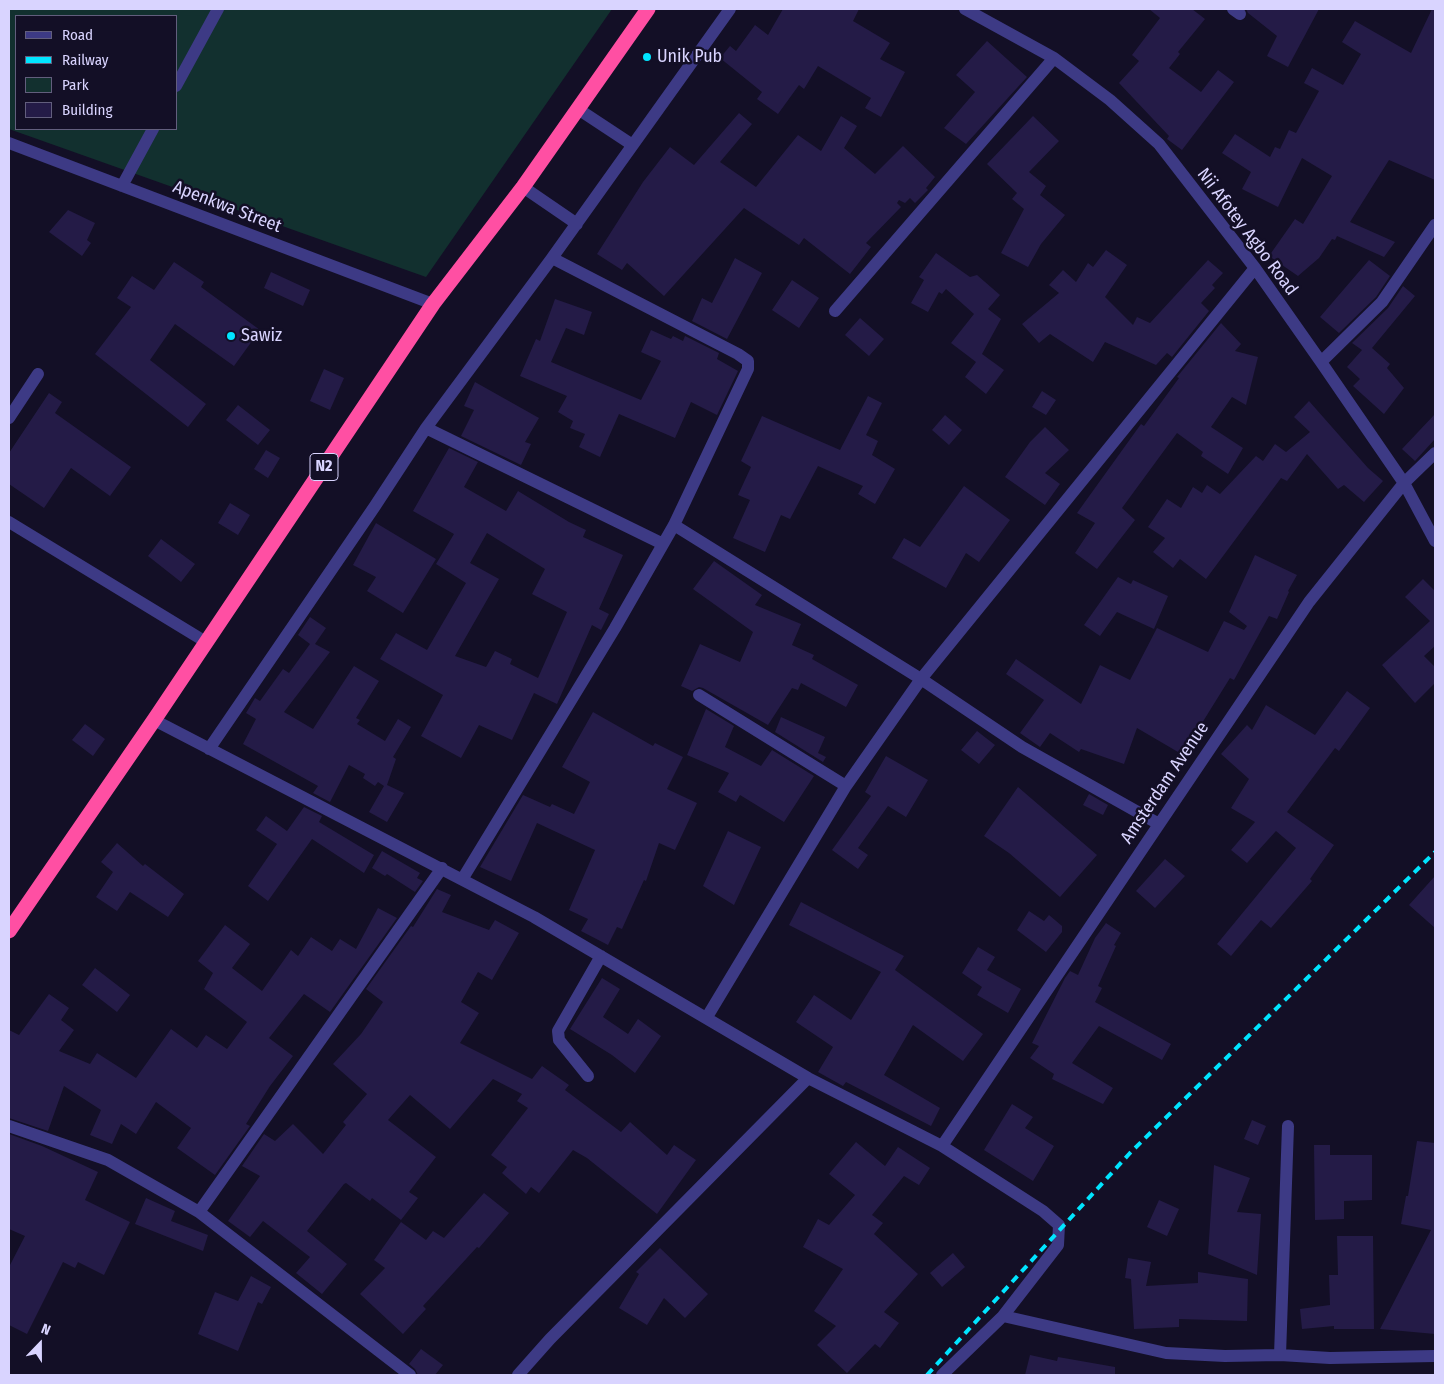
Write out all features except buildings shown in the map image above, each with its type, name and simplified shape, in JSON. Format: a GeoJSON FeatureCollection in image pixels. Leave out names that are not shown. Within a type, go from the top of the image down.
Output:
{"type":"FeatureCollection","features":[{"type":"Feature","properties":{"kind":"highway","name":"N2"},"geometry":{"type":"LineString","coordinates":[[9,931],[154,720],[433,304],[523,187],[648,9]]}},
{"type":"Feature","properties":{"kind":"street"},"geometry":{"type":"LineString","coordinates":[[178,82],[218,9]]}},
{"type":"Feature","properties":{"kind":"street"},"geometry":{"type":"LineString","coordinates":[[209,749],[426,428],[577,224],[631,144],[730,9]]}},
{"type":"Feature","properties":{"kind":"street","name":"Nii Afotey Agbo Road"},"geometry":{"type":"LineString","coordinates":[[965,9],[1054,58],[1110,100],[1159,144],[1255,268],[1321,362],[1404,483],[1435,540]]}},
{"type":"Feature","properties":{"kind":"street"},"geometry":{"type":"LineString","coordinates":[[835,311],[1054,58]]}},
{"type":"Feature","properties":{"kind":"street"},"geometry":{"type":"LineString","coordinates":[[578,109],[631,144]]}},
{"type":"Feature","properties":{"kind":"street"},"geometry":{"type":"LineString","coordinates":[[122,186],[152,130]]}},
{"type":"Feature","properties":{"kind":"street","name":"Apenkwa Street"},"geometry":{"type":"LineString","coordinates":[[9,143],[433,304]]}},
{"type":"Feature","properties":{"kind":"street"},"geometry":{"type":"LineString","coordinates":[[523,187],[577,224]]}},
{"type":"Feature","properties":{"kind":"street"},"geometry":{"type":"LineString","coordinates":[[1321,362],[1382,302],[1435,225]]}},
{"type":"Feature","properties":{"kind":"street"},"geometry":{"type":"LineString","coordinates":[[463,878],[615,628],[674,525],[748,369],[748,360],[552,258]]}},
{"type":"Feature","properties":{"kind":"street"},"geometry":{"type":"LineString","coordinates":[[707,1017],[846,786],[921,679],[1255,268]]}},
{"type":"Feature","properties":{"kind":"street"},"geometry":{"type":"LineString","coordinates":[[9,418],[38,374]]}},
{"type":"Feature","properties":{"kind":"street"},"geometry":{"type":"LineString","coordinates":[[426,428],[663,544]]}},
{"type":"Feature","properties":{"kind":"street","name":"Amsterdam Avenue"},"geometry":{"type":"LineString","coordinates":[[942,1146],[1309,602],[1404,483],[1435,453]]}},
{"type":"Feature","properties":{"kind":"street"},"geometry":{"type":"LineString","coordinates":[[9,522],[206,642]]}},
{"type":"Feature","properties":{"kind":"street"},"geometry":{"type":"LineString","coordinates":[[674,525],[921,679],[1022,747],[1159,824]]}},
{"type":"Feature","properties":{"kind":"street"},"geometry":{"type":"LineString","coordinates":[[699,696],[846,786]]}},
{"type":"Feature","properties":{"kind":"street"},"geometry":{"type":"LineString","coordinates":[[154,720],[463,878],[707,1017],[808,1078],[942,1146],[1043,1211],[1059,1225],[1058,1246],[1003,1316],[942,1375]]}},
{"type":"Feature","properties":{"kind":"street"},"geometry":{"type":"LineString","coordinates":[[199,1212],[442,868]]}},
{"type":"Feature","properties":{"kind":"street"},"geometry":{"type":"LineString","coordinates":[[588,1076],[559,1040],[558,1031],[601,956]]}},
{"type":"Feature","properties":{"kind":"street"},"geometry":{"type":"LineString","coordinates":[[518,1375],[557,1332],[808,1078]]}},
{"type":"Feature","properties":{"kind":"street"},"geometry":{"type":"LineString","coordinates":[[9,1126],[108,1160],[199,1212],[410,1375]]}},
{"type":"Feature","properties":{"kind":"street"},"geometry":{"type":"LineString","coordinates":[[1280,1355],[1288,1126]]}},
{"type":"Feature","properties":{"kind":"street"},"geometry":{"type":"LineString","coordinates":[[1003,1316],[1166,1353],[1330,1358],[1435,1356]]}},
{"type":"Feature","properties":{"kind":"green space"},"geometry":{"type":"Polygon","coordinates":[[[9,9],[612,9],[426,277],[9,129],[9,9]]]}},
{"type":"Feature","properties":{"kind":"railway"},"geometry":{"type":"LineString","coordinates":[[927,1375],[1130,1153],[1435,852]]}},
{"type":"Feature","properties":{"kind":"place","name":"Unik Pub"},"geometry":{"type":"Point","coordinates":[647,57]}},
{"type":"Feature","properties":{"kind":"place","name":"Sawiz"},"geometry":{"type":"Point","coordinates":[231,336]}}]}
